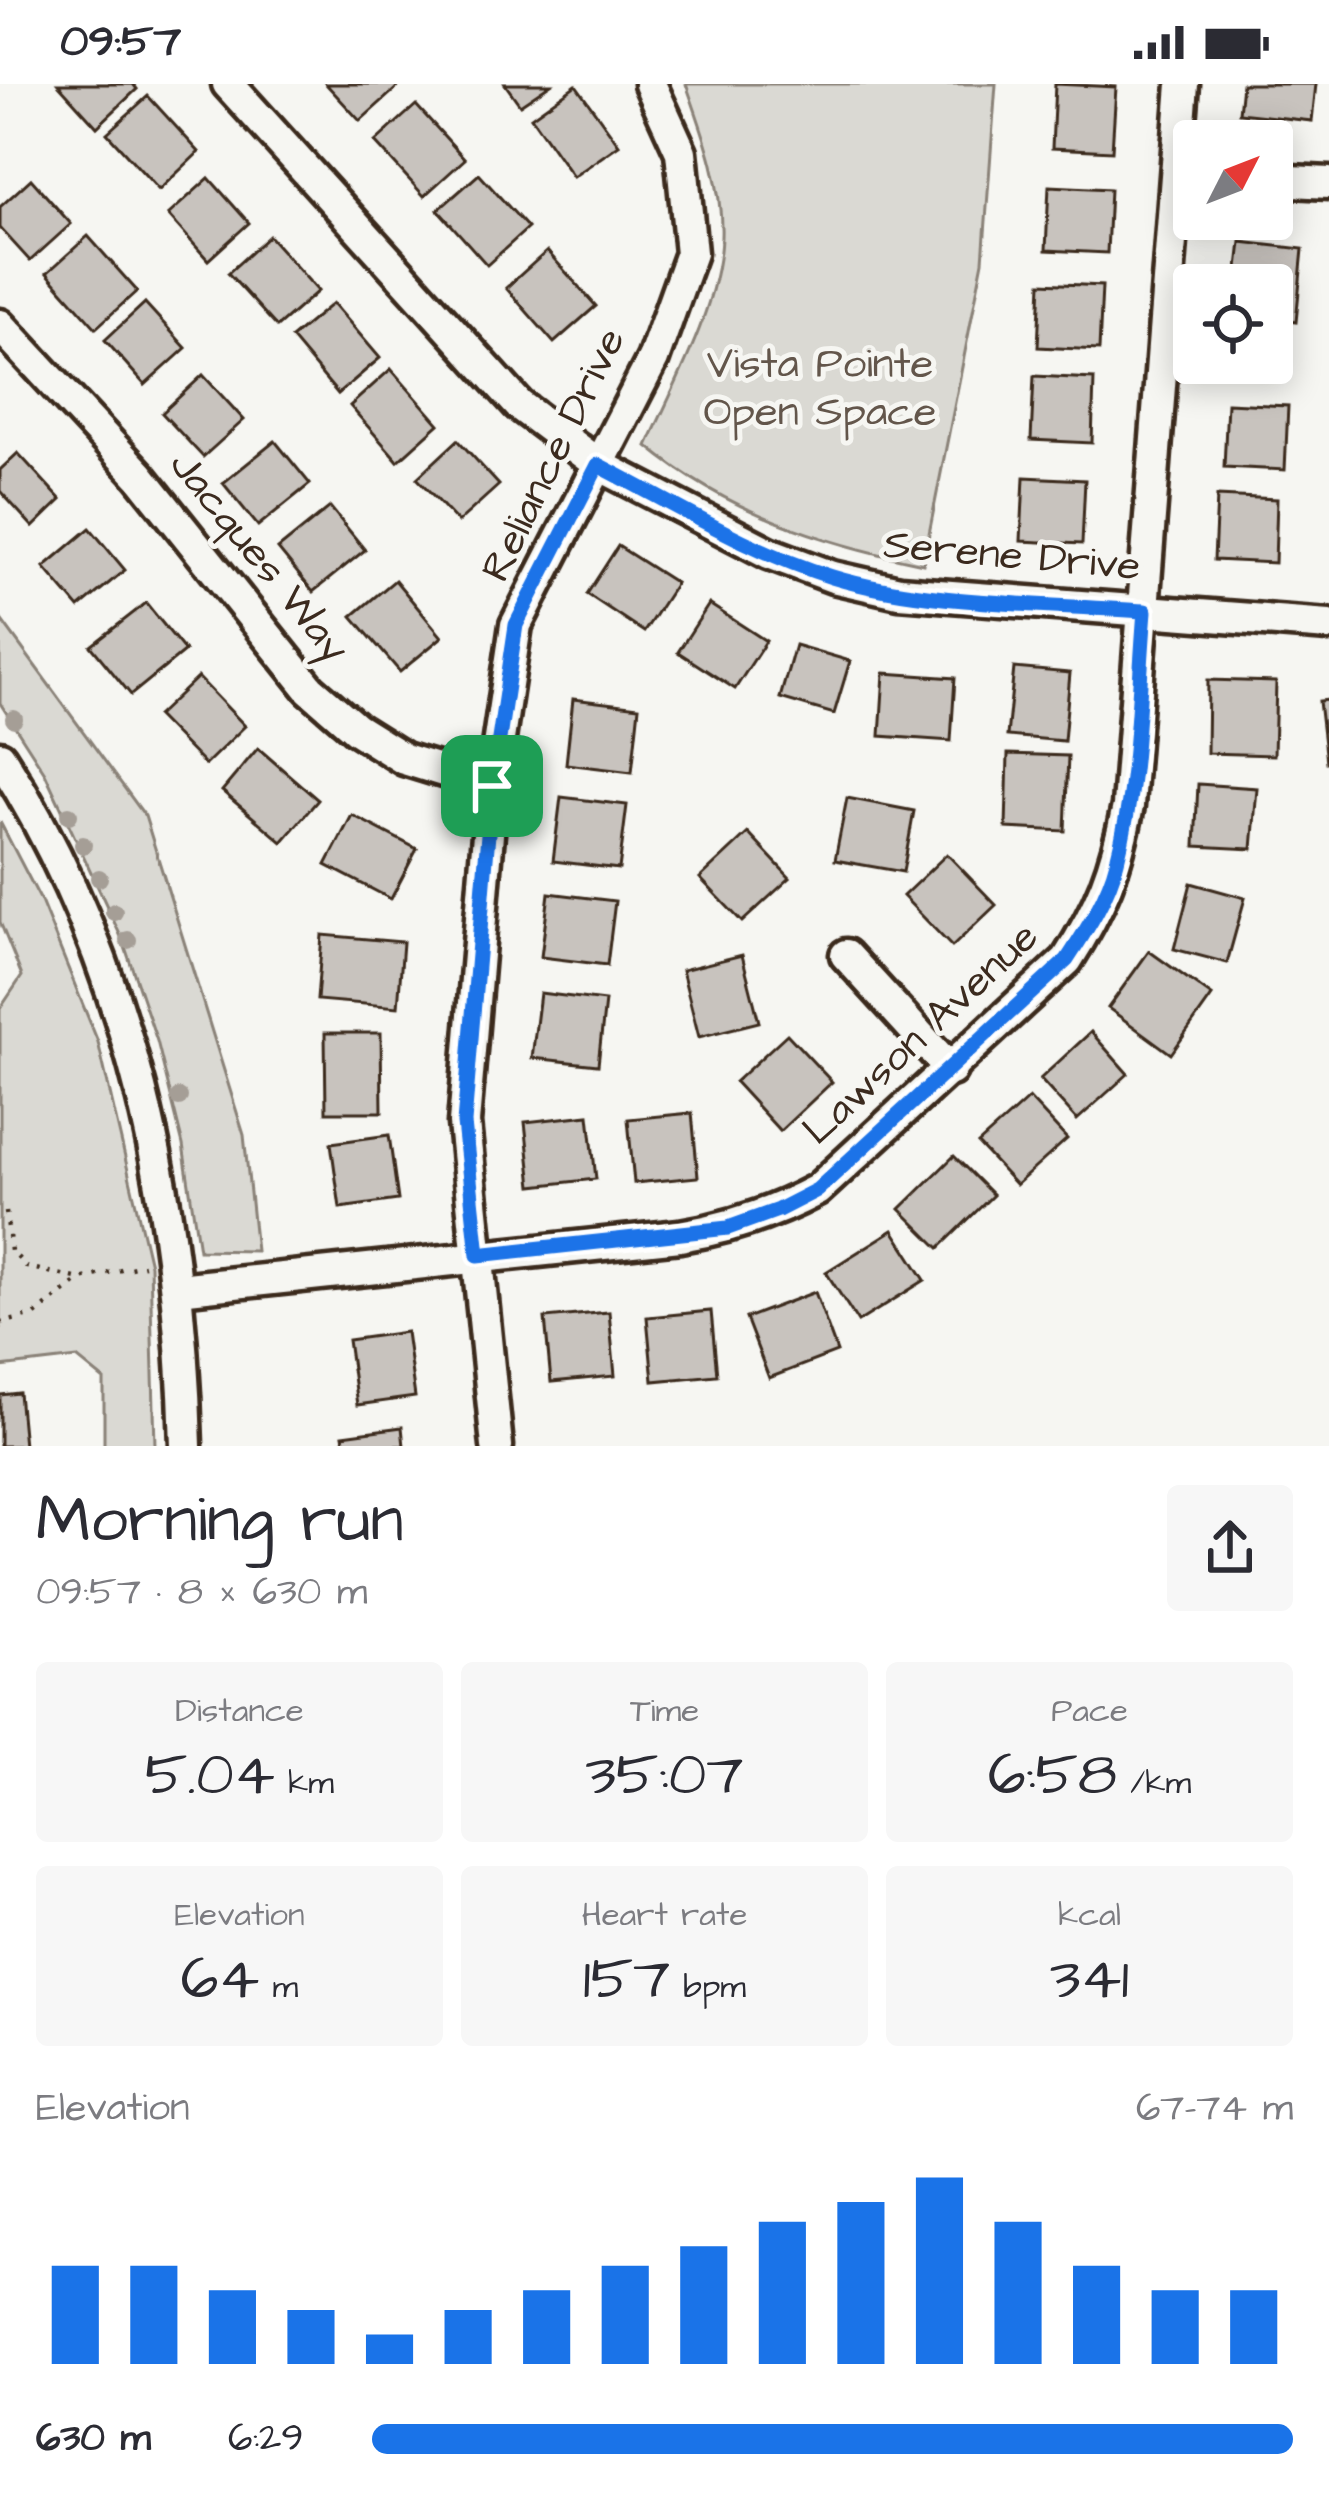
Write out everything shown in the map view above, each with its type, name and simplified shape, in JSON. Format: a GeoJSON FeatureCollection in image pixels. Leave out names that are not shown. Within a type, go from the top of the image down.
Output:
{"type":"FeatureCollection","features":[{"type":"Feature","properties":{"kind":"street","name":"Serene Drive"},"geometry":{"type":"LineString","coordinates":[[228,84],[519,405],[598,465],[769,553],[833,578],[898,592],[1329,625]]}},
{"type":"Feature","properties":{"kind":"street","name":"Reliance Drive"},"geometry":{"type":"LineString","coordinates":[[497,1446],[464,1123],[492,786],[516,625],[653,358],[691,253],[681,152],[650,84]]}},
{"type":"Feature","properties":{"kind":"street","name":"Lawson Avenue"},"geometry":{"type":"LineString","coordinates":[[1183,84],[1184,120]]}},
{"type":"Feature","properties":{"kind":"street"},"geometry":{"type":"LineString","coordinates":[[1293,182],[1329,183]]}},
{"type":"Feature","properties":{"kind":"street","name":"Lawson Avenue"},"geometry":{"type":"LineString","coordinates":[[178,1289],[680,1236],[728,1228],[778,1210],[817,1190],[1067,960],[1095,917],[1117,864],[1128,806],[1179,240]]}},
{"type":"Feature","properties":{"kind":"street","name":"Jacques Way"},"geometry":{"type":"LineString","coordinates":[[0,326],[140,476],[310,689],[356,729],[404,759],[492,786]]}},
{"type":"Feature","properties":{"kind":"street"},"geometry":{"type":"LineString","coordinates":[[0,757],[44,834],[114,999],[155,1149],[178,1289],[187,1446]]}},
{"type":"Feature","properties":{"kind":"street"},"geometry":{"type":"LineString","coordinates":[[846,955],[951,1070]]}},
{"type":"Feature","properties":{"kind":"path"},"geometry":{"type":"LineString","coordinates":[[6,1212],[11,1251],[27,1267],[80,1279],[150,1264]]}},
{"type":"Feature","properties":{"kind":"path"},"geometry":{"type":"LineString","coordinates":[[0,1323],[35,1315],[80,1279]]}},
{"type":"Feature","properties":{"kind":"green space","name":"Vista Pointe Open Space"},"geometry":{"type":"Polygon","coordinates":[[[686,84],[996,84],[983,261],[923,564],[777,522],[710,489],[647,446],[693,344],[712,289],[721,237],[715,178],[686,84]]]}},
{"type":"Feature","properties":{"kind":"green space"},"geometry":{"type":"Polygon","coordinates":[[[0,618],[145,816],[244,1135],[256,1251],[199,1250],[183,1145],[157,1041],[123,941],[45,773],[0,703],[0,618]]]}},
{"type":"Feature","properties":{"kind":"green space"},"geometry":{"type":"Polygon","coordinates":[[[0,822],[40,899],[98,1042],[150,1265],[155,1446],[104,1446],[104,1380],[77,1358],[0,1367],[0,1009],[22,976],[0,922],[0,822]]]}},
{"type":"Feature","properties":{"kind":"building"},"geometry":{"type":"Polygon","coordinates":[[[58,84],[133,84],[137,89],[97,127],[58,84]]]}},
{"type":"Feature","properties":{"kind":"building"},"geometry":{"type":"Polygon","coordinates":[[[326,84],[401,84],[360,121],[326,84]]]}},
{"type":"Feature","properties":{"kind":"building"},"geometry":{"type":"Polygon","coordinates":[[[505,84],[551,84],[520,105],[505,84]]]}},
{"type":"Feature","properties":{"kind":"building"},"geometry":{"type":"Polygon","coordinates":[[[1055,84],[1116,87],[1112,151],[1052,148],[1055,84]]]}},
{"type":"Feature","properties":{"kind":"building"},"geometry":{"type":"Polygon","coordinates":[[[1242,84],[1316,84],[1312,121],[1239,113],[1242,84]]]}},
{"type":"Feature","properties":{"kind":"building"},"geometry":{"type":"Polygon","coordinates":[[[576,85],[619,145],[573,177],[531,117],[576,85]]]}},
{"type":"Feature","properties":{"kind":"building"},"geometry":{"type":"Polygon","coordinates":[[[148,96],[199,152],[159,190],[107,133],[148,96]]]}},
{"type":"Feature","properties":{"kind":"building"},"geometry":{"type":"Polygon","coordinates":[[[416,105],[465,159],[424,196],[375,142],[416,105]]]}},
{"type":"Feature","properties":{"kind":"building"},"geometry":{"type":"Polygon","coordinates":[[[479,174],[528,228],[487,265],[438,210],[479,174]]]}},
{"type":"Feature","properties":{"kind":"building"},"geometry":{"type":"Polygon","coordinates":[[[209,178],[249,223],[208,260],[168,215],[209,178]]]}},
{"type":"Feature","properties":{"kind":"building"},"geometry":{"type":"Polygon","coordinates":[[[31,179],[71,224],[30,261],[0,228],[0,207],[31,179]]]}},
{"type":"Feature","properties":{"kind":"building"},"geometry":{"type":"Polygon","coordinates":[[[1049,186],[1110,189],[1107,253],[1046,250],[1049,186]]]}},
{"type":"Feature","properties":{"kind":"building"},"geometry":{"type":"Polygon","coordinates":[[[88,236],[137,291],[96,328],[47,273],[88,236]]]}},
{"type":"Feature","properties":{"kind":"building"},"geometry":{"type":"Polygon","coordinates":[[[269,236],[318,291],[277,327],[228,273],[269,236]]]}},
{"type":"Feature","properties":{"kind":"building"},"geometry":{"type":"Polygon","coordinates":[[[1241,242],[1303,249],[1296,322],[1293,264],[1238,264],[1241,242]]]}},
{"type":"Feature","properties":{"kind":"building"},"geometry":{"type":"Polygon","coordinates":[[[547,251],[596,306],[554,343],[506,288],[547,251]]]}},
{"type":"Feature","properties":{"kind":"building"},"geometry":{"type":"Polygon","coordinates":[[[1041,283],[1102,286],[1099,350],[1038,347],[1041,283]]]}},
{"type":"Feature","properties":{"kind":"building"},"geometry":{"type":"Polygon","coordinates":[[[145,303],[186,348],[145,385],[105,340],[145,303]]]}},
{"type":"Feature","properties":{"kind":"building"},"geometry":{"type":"Polygon","coordinates":[[[333,303],[380,358],[338,394],[291,338],[333,303]]]}},
{"type":"Feature","properties":{"kind":"building"},"geometry":{"type":"Polygon","coordinates":[[[391,369],[439,424],[398,461],[350,406],[391,369]]]}},
{"type":"Feature","properties":{"kind":"building"},"geometry":{"type":"Polygon","coordinates":[[[203,375],[244,420],[203,457],[162,413],[203,375]]]}},
{"type":"Feature","properties":{"kind":"building"},"geometry":{"type":"Polygon","coordinates":[[[1034,376],[1094,379],[1092,443],[1031,440],[1034,376]]]}},
{"type":"Feature","properties":{"kind":"building"},"geometry":{"type":"Polygon","coordinates":[[[1227,403],[1288,406],[1285,470],[1224,467],[1227,403]]]}},
{"type":"Feature","properties":{"kind":"building"},"geometry":{"type":"Polygon","coordinates":[[[458,440],[499,485],[458,522],[417,478],[458,440]]]}},
{"type":"Feature","properties":{"kind":"building"},"geometry":{"type":"Polygon","coordinates":[[[275,441],[310,484],[258,526],[223,483],[275,441]]]}},
{"type":"Feature","properties":{"kind":"building"},"geometry":{"type":"Polygon","coordinates":[[[18,453],[61,500],[33,527],[0,491],[0,470],[18,453]]]}},
{"type":"Feature","properties":{"kind":"building"},"geometry":{"type":"Polygon","coordinates":[[[1024,477],[1085,480],[1082,544],[1021,541],[1024,477]]]}},
{"type":"Feature","properties":{"kind":"building"},"geometry":{"type":"Polygon","coordinates":[[[1217,496],[1277,499],[1275,563],[1214,560],[1217,496]]]}},
{"type":"Feature","properties":{"kind":"building"},"geometry":{"type":"Polygon","coordinates":[[[330,507],[365,550],[313,592],[278,549],[330,507]]]}},
{"type":"Feature","properties":{"kind":"building"},"geometry":{"type":"Polygon","coordinates":[[[90,528],[125,570],[79,608],[44,567],[90,528]]]}},
{"type":"Feature","properties":{"kind":"building"},"geometry":{"type":"Polygon","coordinates":[[[618,546],[676,583],[644,632],[587,594],[618,546]]]}},
{"type":"Feature","properties":{"kind":"building"},"geometry":{"type":"Polygon","coordinates":[[[395,580],[442,637],[400,672],[352,616],[395,580]]]}},
{"type":"Feature","properties":{"kind":"building"},"geometry":{"type":"Polygon","coordinates":[[[146,603],[185,651],[131,695],[91,646],[146,603]]]}},
{"type":"Feature","properties":{"kind":"building"},"geometry":{"type":"Polygon","coordinates":[[[709,604],[766,641],[735,689],[678,652],[709,604]]]}},
{"type":"Feature","properties":{"kind":"building"},"geometry":{"type":"Polygon","coordinates":[[[795,645],[850,661],[834,714],[780,698],[795,645]]]}},
{"type":"Feature","properties":{"kind":"building"},"geometry":{"type":"Polygon","coordinates":[[[1014,668],[1070,673],[1064,741],[1007,736],[1014,668]]]}},
{"type":"Feature","properties":{"kind":"building"},"geometry":{"type":"Polygon","coordinates":[[[884,673],[955,678],[951,741],[880,736],[884,673]]]}},
{"type":"Feature","properties":{"kind":"building"},"geometry":{"type":"Polygon","coordinates":[[[198,677],[245,726],[205,765],[157,716],[198,677]]]}},
{"type":"Feature","properties":{"kind":"building"},"geometry":{"type":"Polygon","coordinates":[[[1208,680],[1276,682],[1274,755],[1207,753],[1208,680]]]}},
{"type":"Feature","properties":{"kind":"building"},"geometry":{"type":"Polygon","coordinates":[[[573,699],[639,707],[632,772],[566,764],[573,699]]]}},
{"type":"Feature","properties":{"kind":"building"},"geometry":{"type":"Polygon","coordinates":[[[1329,700],[1329,762],[1326,762],[1319,701],[1329,700]]]}},
{"type":"Feature","properties":{"kind":"building"},"geometry":{"type":"Polygon","coordinates":[[[258,748],[318,800],[282,842],[222,791],[258,748]]]}},
{"type":"Feature","properties":{"kind":"building"},"geometry":{"type":"Polygon","coordinates":[[[1008,754],[1068,756],[1065,831],[1006,828],[1008,754]]]}},
{"type":"Feature","properties":{"kind":"building"},"geometry":{"type":"Polygon","coordinates":[[[1198,784],[1257,788],[1252,849],[1195,846],[1198,784]]]}},
{"type":"Feature","properties":{"kind":"building"},"geometry":{"type":"Polygon","coordinates":[[[561,797],[627,805],[619,869],[553,861],[561,797]]]}},
{"type":"Feature","properties":{"kind":"building"},"geometry":{"type":"Polygon","coordinates":[[[847,798],[914,811],[903,872],[835,860],[847,798]]]}},
{"type":"Feature","properties":{"kind":"building"},"geometry":{"type":"Polygon","coordinates":[[[352,815],[417,849],[391,899],[326,865],[352,815]]]}},
{"type":"Feature","properties":{"kind":"building"},"geometry":{"type":"Polygon","coordinates":[[[748,833],[790,878],[742,922],[700,878],[748,833]]]}},
{"type":"Feature","properties":{"kind":"building"},"geometry":{"type":"Polygon","coordinates":[[[947,854],[996,905],[952,947],[903,896],[947,854]]]}},
{"type":"Feature","properties":{"kind":"building"},"geometry":{"type":"Polygon","coordinates":[[[1191,883],[1245,898],[1227,963],[1174,949],[1191,883]]]}},
{"type":"Feature","properties":{"kind":"building"},"geometry":{"type":"Polygon","coordinates":[[[549,893],[615,901],[607,965],[541,957],[549,893]]]}},
{"type":"Feature","properties":{"kind":"building"},"geometry":{"type":"Polygon","coordinates":[[[322,935],[403,942],[398,1007],[317,1000],[322,935]]]}},
{"type":"Feature","properties":{"kind":"building"},"geometry":{"type":"Polygon","coordinates":[[[1149,951],[1212,996],[1171,1054],[1108,1008],[1149,951]]]}},
{"type":"Feature","properties":{"kind":"building"},"geometry":{"type":"Polygon","coordinates":[[[742,955],[759,1022],[699,1037],[682,970],[742,955]]]}},
{"type":"Feature","properties":{"kind":"building"},"geometry":{"type":"Polygon","coordinates":[[[540,993],[605,1001],[598,1065],[532,1058],[540,993]]]}},
{"type":"Feature","properties":{"kind":"building"},"geometry":{"type":"Polygon","coordinates":[[[1091,1032],[1128,1074],[1077,1120],[1040,1079],[1091,1032]]]}},
{"type":"Feature","properties":{"kind":"building"},"geometry":{"type":"Polygon","coordinates":[[[325,1033],[381,1033],[382,1112],[326,1112],[325,1033]]]}},
{"type":"Feature","properties":{"kind":"building"},"geometry":{"type":"Polygon","coordinates":[[[787,1034],[832,1082],[780,1131],[735,1082],[787,1034]]]}},
{"type":"Feature","properties":{"kind":"building"},"geometry":{"type":"Polygon","coordinates":[[[1029,1098],[1067,1139],[1016,1185],[978,1144],[1029,1098]]]}},
{"type":"Feature","properties":{"kind":"building"},"geometry":{"type":"Polygon","coordinates":[[[692,1113],[698,1177],[634,1183],[628,1119],[692,1113]]]}},
{"type":"Feature","properties":{"kind":"building"},"geometry":{"type":"Polygon","coordinates":[[[589,1115],[596,1179],[532,1186],[525,1122],[589,1115]]]}},
{"type":"Feature","properties":{"kind":"building"},"geometry":{"type":"Polygon","coordinates":[[[389,1135],[398,1200],[340,1208],[331,1143],[389,1135]]]}},
{"type":"Feature","properties":{"kind":"building"},"geometry":{"type":"Polygon","coordinates":[[[954,1156],[993,1195],[939,1248],[900,1209],[954,1156]]]}},
{"type":"Feature","properties":{"kind":"building"},"geometry":{"type":"Polygon","coordinates":[[[893,1230],[925,1280],[858,1322],[826,1272],[893,1230]]]}},
{"type":"Feature","properties":{"kind":"building"},"geometry":{"type":"Polygon","coordinates":[[[815,1292],[837,1352],[769,1378],[746,1318],[815,1292]]]}},
{"type":"Feature","properties":{"kind":"building"},"geometry":{"type":"Polygon","coordinates":[[[711,1311],[717,1375],[653,1381],[647,1317],[711,1311]]]}},
{"type":"Feature","properties":{"kind":"building"},"geometry":{"type":"Polygon","coordinates":[[[609,1312],[615,1376],[551,1382],[545,1318],[609,1312]]]}},
{"type":"Feature","properties":{"kind":"building"},"geometry":{"type":"Polygon","coordinates":[[[406,1332],[415,1397],[357,1405],[348,1340],[406,1332]]]}},
{"type":"Feature","properties":{"kind":"building"},"geometry":{"type":"Polygon","coordinates":[[[19,1393],[24,1446],[0,1446],[0,1395],[19,1393]]]}},
{"type":"Feature","properties":{"kind":"building"},"geometry":{"type":"Polygon","coordinates":[[[402,1427],[404,1446],[345,1446],[343,1435],[402,1427]]]}},
{"type":"Feature","properties":{"kind":"route"},"geometry":{"type":"LineString","coordinates":[[598,465],[769,553],[833,578],[898,592],[1145,611],[1128,806],[1117,864],[1095,917],[1067,960],[817,1190],[728,1228],[478,1255],[464,1123],[492,786],[516,625],[598,465]]}}]}
